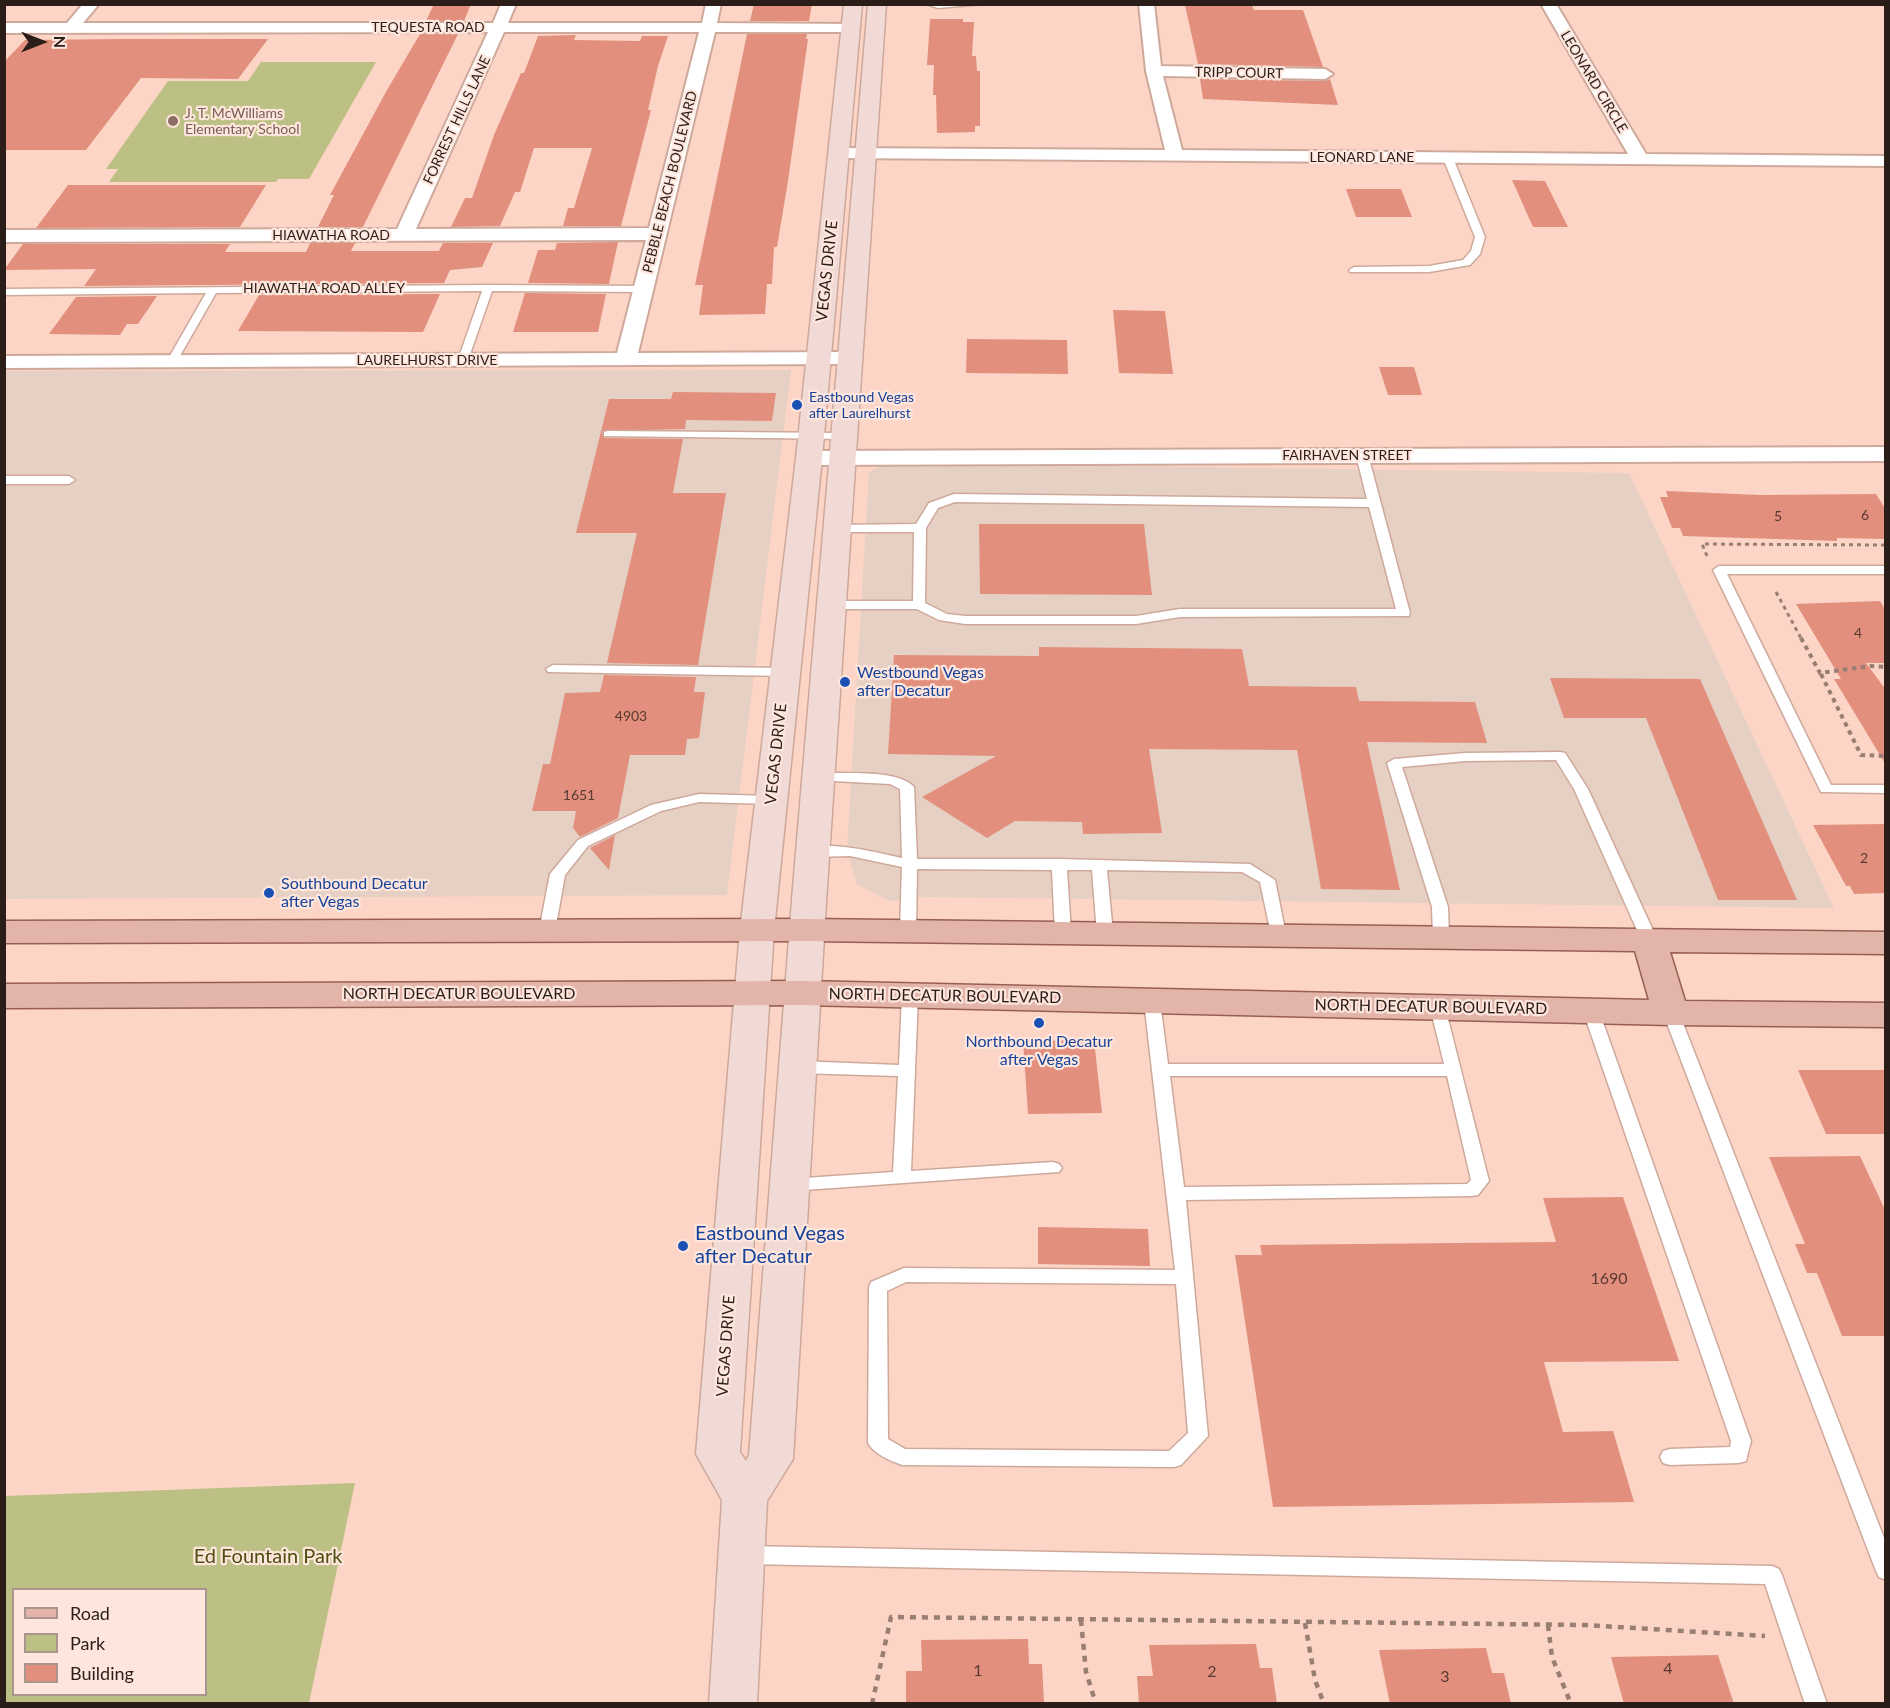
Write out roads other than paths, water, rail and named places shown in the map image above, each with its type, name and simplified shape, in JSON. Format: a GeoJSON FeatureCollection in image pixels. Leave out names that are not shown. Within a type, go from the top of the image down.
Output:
{"type":"FeatureCollection","features":[{"type":"Feature","properties":{"kind":"main road","name":"VEGAS DRIVE"},"geometry":{"type":"LineString","coordinates":[[852,16],[810,446],[757,930],[718,1454],[745,1498],[771,1459],[813,852],[877,4]]}},
{"type":"Feature","properties":{"kind":"main road"},"geometry":{"type":"LineString","coordinates":[[801,528],[837,528]]}},
{"type":"Feature","properties":{"kind":"main road"},"geometry":{"type":"LineString","coordinates":[[793,605],[832,605]]}},
{"type":"Feature","properties":{"kind":"main road"},"geometry":{"type":"LineString","coordinates":[[4,932],[808,930],[1886,943]]}},
{"type":"Feature","properties":{"kind":"main road"},"geometry":{"type":"LineString","coordinates":[[1649,939],[1671,1013]]}},
{"type":"Feature","properties":{"kind":"main road","name":"NORTH DECATUR BOULEVARD"},"geometry":{"type":"LineString","coordinates":[[4,996],[803,993],[1671,1013],[1886,1015]]}},
{"type":"Feature","properties":{"kind":"main road"},"geometry":{"type":"LineString","coordinates":[[733,1704],[745,1498]]}},
{"type":"Feature","properties":{"kind":"street"},"geometry":{"type":"LineString","coordinates":[[71,28],[92,4]]}},
{"type":"Feature","properties":{"kind":"street","name":"FORREST HILLS LANE"},"geometry":{"type":"LineString","coordinates":[[404,235],[509,4]]}},
{"type":"Feature","properties":{"kind":"street","name":"PEBBLE BEACH BOULEVARD"},"geometry":{"type":"LineString","coordinates":[[626,359],[714,4]]}},
{"type":"Feature","properties":{"kind":"street"},"geometry":{"type":"LineString","coordinates":[[1146,4],[1154,71],[1175,156]]}},
{"type":"Feature","properties":{"kind":"street","name":"LEONARD CIRCLE"},"geometry":{"type":"LineString","coordinates":[[1548,4],[1640,159]]}},
{"type":"Feature","properties":{"kind":"street"},"geometry":{"type":"LineString","coordinates":[[281,27],[291,12]]}},
{"type":"Feature","properties":{"kind":"street","name":"TEQUESTA ROAD"},"geometry":{"type":"LineString","coordinates":[[4,28],[709,27],[852,16]]}},
{"type":"Feature","properties":{"kind":"street","name":"TRIPP COURT"},"geometry":{"type":"LineString","coordinates":[[1154,71],[1325,74]]}},
{"type":"Feature","properties":{"kind":"street","name":"LEONARD LANE"},"geometry":{"type":"LineString","coordinates":[[839,153],[1886,161]]}},
{"type":"Feature","properties":{"kind":"street","name":"HIAWATHA ROAD"},"geometry":{"type":"LineString","coordinates":[[4,236],[657,234]]}},
{"type":"Feature","properties":{"kind":"street","name":"LAURELHURST DRIVE"},"geometry":{"type":"LineString","coordinates":[[4,362],[850,358]]}},
{"type":"Feature","properties":{"kind":"street","name":"FAIRHAVEN STREET"},"geometry":{"type":"LineString","coordinates":[[810,446],[1362,455],[1886,454]]}},
{"type":"Feature","properties":{"kind":"lane"},"geometry":{"type":"LineString","coordinates":[[930,4],[938,6],[979,4]]}},
{"type":"Feature","properties":{"kind":"lane"},"geometry":{"type":"LineString","coordinates":[[1354,270],[1429,269],[1466,263],[1476,252],[1480,237],[1448,158]]}},
{"type":"Feature","properties":{"kind":"lane"},"geometry":{"type":"LineString","coordinates":[[463,360],[488,288]]}},
{"type":"Feature","properties":{"kind":"lane"},"geometry":{"type":"LineString","coordinates":[[172,361],[213,289]]}},
{"type":"Feature","properties":{"kind":"lane","name":"HIAWATHA ROAD ALLEY"},"geometry":{"type":"LineString","coordinates":[[4,291],[643,289]]}},
{"type":"Feature","properties":{"kind":"lane"},"geometry":{"type":"LineString","coordinates":[[608,434],[810,446]]}},
{"type":"Feature","properties":{"kind":"lane"},"geometry":{"type":"LineString","coordinates":[[832,605],[919,605],[944,617],[965,620],[1136,620],[1180,613],[1404,613],[1362,455]]}},
{"type":"Feature","properties":{"kind":"lane"},"geometry":{"type":"LineString","coordinates":[[4,480],[69,480]]}},
{"type":"Feature","properties":{"kind":"lane"},"geometry":{"type":"LineString","coordinates":[[919,605],[920,528],[933,506],[954,498],[1374,503]]}},
{"type":"Feature","properties":{"kind":"lane"},"geometry":{"type":"LineString","coordinates":[[837,528],[920,528]]}},
{"type":"Feature","properties":{"kind":"lane"},"geometry":{"type":"LineString","coordinates":[[1886,570],[1719,570],[1826,789],[1886,789]]}},
{"type":"Feature","properties":{"kind":"lane"},"geometry":{"type":"LineString","coordinates":[[553,669],[786,672]]}},
{"type":"Feature","properties":{"kind":"lane"},"geometry":{"type":"LineString","coordinates":[[1441,937],[1440,907],[1394,763],[1465,757],[1560,756],[1581,789],[1649,939]]}},
{"type":"Feature","properties":{"kind":"lane"},"geometry":{"type":"LineString","coordinates":[[819,777],[892,780],[907,787],[910,864],[908,931]]}},
{"type":"Feature","properties":{"kind":"lane"},"geometry":{"type":"LineString","coordinates":[[547,931],[558,874],[583,843],[656,808],[699,798],[771,800]]}},
{"type":"Feature","properties":{"kind":"lane"},"geometry":{"type":"LineString","coordinates":[[813,852],[850,851],[910,864],[1245,867],[1267,880],[1278,935]]}},
{"type":"Feature","properties":{"kind":"lane"},"geometry":{"type":"LineString","coordinates":[[1059,864],[1063,933]]}},
{"type":"Feature","properties":{"kind":"lane"},"geometry":{"type":"LineString","coordinates":[[1099,865],[1105,933]]}},
{"type":"Feature","properties":{"kind":"lane"},"geometry":{"type":"LineString","coordinates":[[902,1178],[910,995]]}},
{"type":"Feature","properties":{"kind":"lane"},"geometry":{"type":"LineString","coordinates":[[1152,1001],[1184,1277],[1198,1436],[1174,1459],[902,1456],[878,1443],[878,1287],[904,1275],[1184,1277]]}},
{"type":"Feature","properties":{"kind":"lane"},"geometry":{"type":"LineString","coordinates":[[1175,1194],[1472,1190],[1480,1181],[1438,1007]]}},
{"type":"Feature","properties":{"kind":"lane"},"geometry":{"type":"LineString","coordinates":[[1591,1011],[1742,1441],[1739,1455],[1670,1456]]}},
{"type":"Feature","properties":{"kind":"lane"},"geometry":{"type":"LineString","coordinates":[[1671,1013],[1886,1571]]}},
{"type":"Feature","properties":{"kind":"lane"},"geometry":{"type":"LineString","coordinates":[[798,1067],[906,1071]]}},
{"type":"Feature","properties":{"kind":"lane"},"geometry":{"type":"LineString","coordinates":[[1161,1070],[1454,1070]]}},
{"type":"Feature","properties":{"kind":"lane"},"geometry":{"type":"LineString","coordinates":[[790,1185],[1053,1168]]}},
{"type":"Feature","properties":{"kind":"lane"},"geometry":{"type":"LineString","coordinates":[[742,1555],[1772,1575],[1816,1704]]}},
{"type":"Feature","properties":{"kind":"place","name":"J. T. McWilliams Elementary School"},"geometry":{"type":"Point","coordinates":[173,121]}},
{"type":"Feature","properties":{"kind":"place","name":"Eastbound Vegas after Laurelhurst"},"geometry":{"type":"Point","coordinates":[797,405]}},
{"type":"Feature","properties":{"kind":"place","name":"Westbound Vegas after Decatur"},"geometry":{"type":"Point","coordinates":[845,682]}},
{"type":"Feature","properties":{"kind":"place","name":"Southbound Decatur after Vegas"},"geometry":{"type":"Point","coordinates":[269,893]}},
{"type":"Feature","properties":{"kind":"place","name":"Northbound Decatur after Vegas"},"geometry":{"type":"Point","coordinates":[1039,1023]}},
{"type":"Feature","properties":{"kind":"place","name":"Eastbound Vegas after Decatur"},"geometry":{"type":"Point","coordinates":[683,1246]}},
{"type":"Feature","properties":{"kind":"park label","name":"Ed Fountain Park"},"geometry":{"type":"Point","coordinates":[268,1557]}}]}
